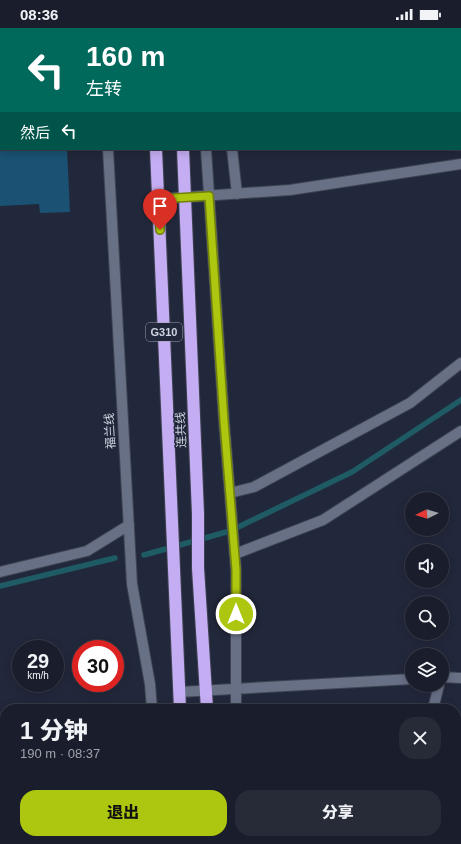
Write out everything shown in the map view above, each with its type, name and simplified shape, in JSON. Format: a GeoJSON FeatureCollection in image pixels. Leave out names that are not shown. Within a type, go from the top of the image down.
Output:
{"type":"FeatureCollection","features":[{"type":"Feature","properties":{"kind":"highway","name":"连共线"},"geometry":{"type":"LineString","coordinates":[[156,150],[179,692]]}},
{"type":"Feature","properties":{"kind":"highway","name":"连共线"},"geometry":{"type":"LineString","coordinates":[[183,150],[198,514],[198,568],[207,704]]}},
{"type":"Feature","properties":{"kind":"highway","name":"G310"},"geometry":{"type":"LineString","coordinates":[[179,692],[180,704]]}},
{"type":"Feature","properties":{"kind":"street","name":"福兰线"},"geometry":{"type":"LineString","coordinates":[[108,150],[132,584],[150,684],[152,704]]}},
{"type":"Feature","properties":{"kind":"street"},"geometry":{"type":"LineString","coordinates":[[206,150],[235,554],[236,704]]}},
{"type":"Feature","properties":{"kind":"street"},"geometry":{"type":"LineString","coordinates":[[232,150],[237,194]]}},
{"type":"Feature","properties":{"kind":"street"},"geometry":{"type":"LineString","coordinates":[[159,199],[290,190],[461,164]]}},
{"type":"Feature","properties":{"kind":"street"},"geometry":{"type":"LineString","coordinates":[[230,493],[254,487],[410,404],[461,363]]}},
{"type":"Feature","properties":{"kind":"street"},"geometry":{"type":"LineString","coordinates":[[235,554],[323,520],[461,431]]}},
{"type":"Feature","properties":{"kind":"street"},"geometry":{"type":"LineString","coordinates":[[0,572],[87,551],[129,525]]}},
{"type":"Feature","properties":{"kind":"street"},"geometry":{"type":"LineString","coordinates":[[449,677],[461,678]]}},
{"type":"Feature","properties":{"kind":"street"},"geometry":{"type":"LineString","coordinates":[[179,692],[405,679]]}},
{"type":"Feature","properties":{"kind":"street"},"geometry":{"type":"LineString","coordinates":[[434,704],[437,692]]}},
{"type":"Feature","properties":{"kind":"building"},"geometry":{"type":"Polygon","coordinates":[[[0,150],[67,150],[70,212],[40,213],[39,204],[0,206],[0,150]]]}},
{"type":"Feature","properties":{"kind":"waterway"},"geometry":{"type":"LineString","coordinates":[[144,555],[230,531],[352,472],[461,400]]}},
{"type":"Feature","properties":{"kind":"waterway"},"geometry":{"type":"LineString","coordinates":[[0,586],[115,558]]}},
{"type":"Feature","properties":{"kind":"route"},"geometry":{"type":"LineString","coordinates":[[160,230],[159,199],[209,196],[224,421],[236,570],[236,614]]}}]}
